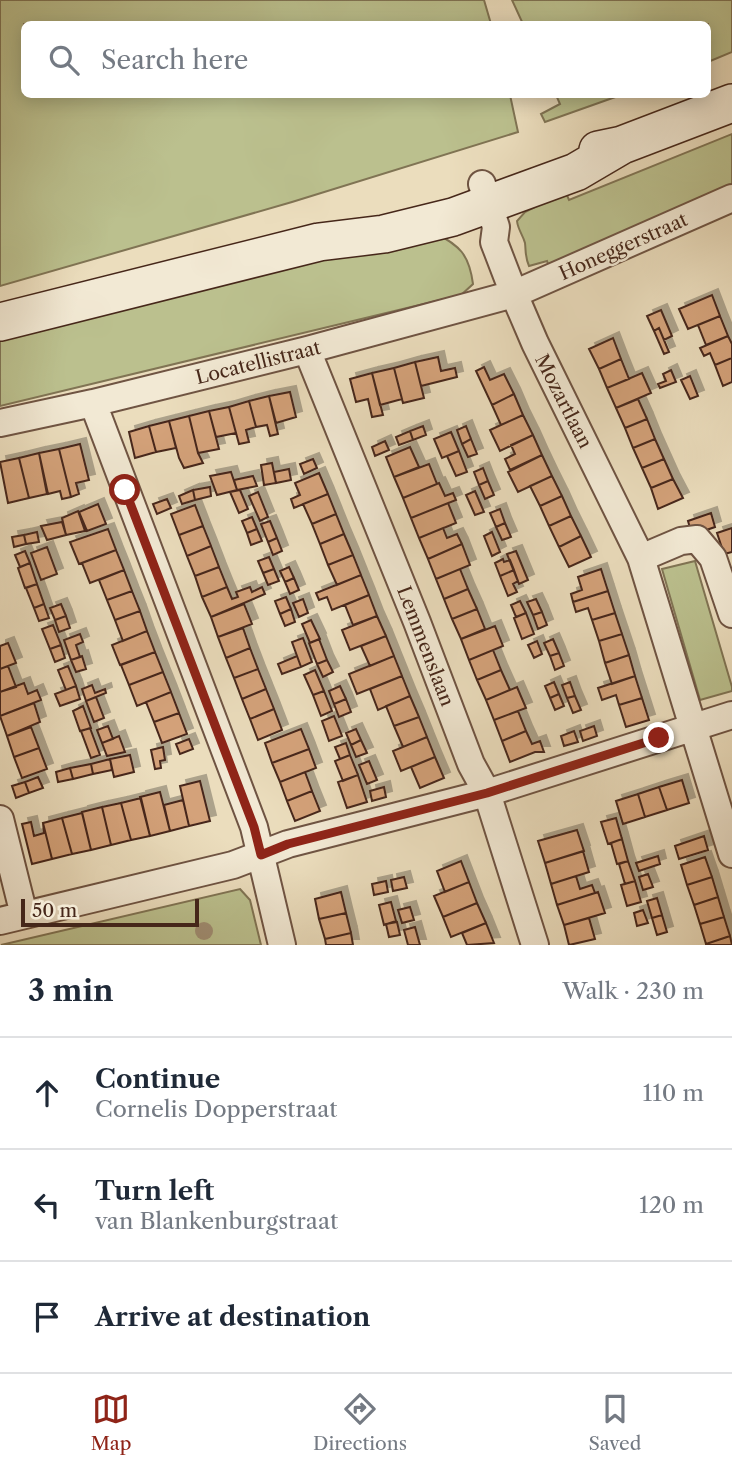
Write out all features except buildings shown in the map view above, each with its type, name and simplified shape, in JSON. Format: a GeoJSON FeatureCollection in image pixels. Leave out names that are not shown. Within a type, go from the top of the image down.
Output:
{"type":"FeatureCollection","features":[{"type":"Feature","properties":{"kind":"main road"},"geometry":{"type":"LineString","coordinates":[[0,322],[319,242],[384,234],[475,198],[576,172],[622,145],[732,103]]}},
{"type":"Feature","properties":{"kind":"street","name":"Mozartlaan"},"geometry":{"type":"LineString","coordinates":[[475,198],[480,231],[494,242],[535,343],[640,558],[732,854]]}},
{"type":"Feature","properties":{"kind":"street","name":"Honeggerstraat"},"geometry":{"type":"LineString","coordinates":[[514,294],[732,198]]}},
{"type":"Feature","properties":{"kind":"street","name":"Locatellistraat"},"geometry":{"type":"LineString","coordinates":[[0,423],[307,351],[514,294]]}},
{"type":"Feature","properties":{"kind":"street","name":"Lemmenslaan"},"geometry":{"type":"LineString","coordinates":[[307,351],[417,622],[471,764],[487,793],[535,945]]}},
{"type":"Feature","properties":{"kind":"street"},"geometry":{"type":"LineString","coordinates":[[93,403],[254,827],[282,945]]}},
{"type":"Feature","properties":{"kind":"street"},"geometry":{"type":"LineString","coordinates":[[640,558],[681,541],[697,539],[713,558],[732,614]]}},
{"type":"Feature","properties":{"kind":"street"},"geometry":{"type":"LineString","coordinates":[[0,819],[12,918],[233,865],[288,844],[487,793],[732,715]]}},
{"type":"Feature","properties":{"kind":"green space"},"geometry":{"type":"Polygon","coordinates":[[[0,0],[484,0],[490,21],[21,21],[21,98],[511,98],[518,132],[292,202],[0,286],[0,0]]]}},
{"type":"Feature","properties":{"kind":"green space"},"geometry":{"type":"Polygon","coordinates":[[[512,0],[732,0],[732,52],[711,61],[711,21],[522,21],[512,0]]]}},
{"type":"Feature","properties":{"kind":"green space"},"geometry":{"type":"Polygon","coordinates":[[[557,98],[613,98],[545,122],[541,114],[560,104],[557,98]]]}},
{"type":"Feature","properties":{"kind":"green space"},"geometry":{"type":"Polygon","coordinates":[[[732,134],[732,188],[549,267],[547,261],[529,266],[517,221],[525,212],[535,207],[533,201],[564,188],[569,200],[732,134]]]}},
{"type":"Feature","properties":{"kind":"green space"},"geometry":{"type":"Polygon","coordinates":[[[434,232],[457,247],[469,265],[473,284],[461,295],[0,406],[0,339],[434,232]]]}},
{"type":"Feature","properties":{"kind":"green space"},"geometry":{"type":"Polygon","coordinates":[[[695,561],[732,687],[732,691],[700,700],[662,569],[695,561]]]}},
{"type":"Feature","properties":{"kind":"green space"},"geometry":{"type":"Polygon","coordinates":[[[240,889],[250,900],[261,945],[1,945],[240,889]]]}},
{"type":"Feature","properties":{"kind":"route"},"geometry":{"type":"LineString","coordinates":[[125,490],[254,827],[261,855],[288,844],[487,793],[659,738]]}}]}
